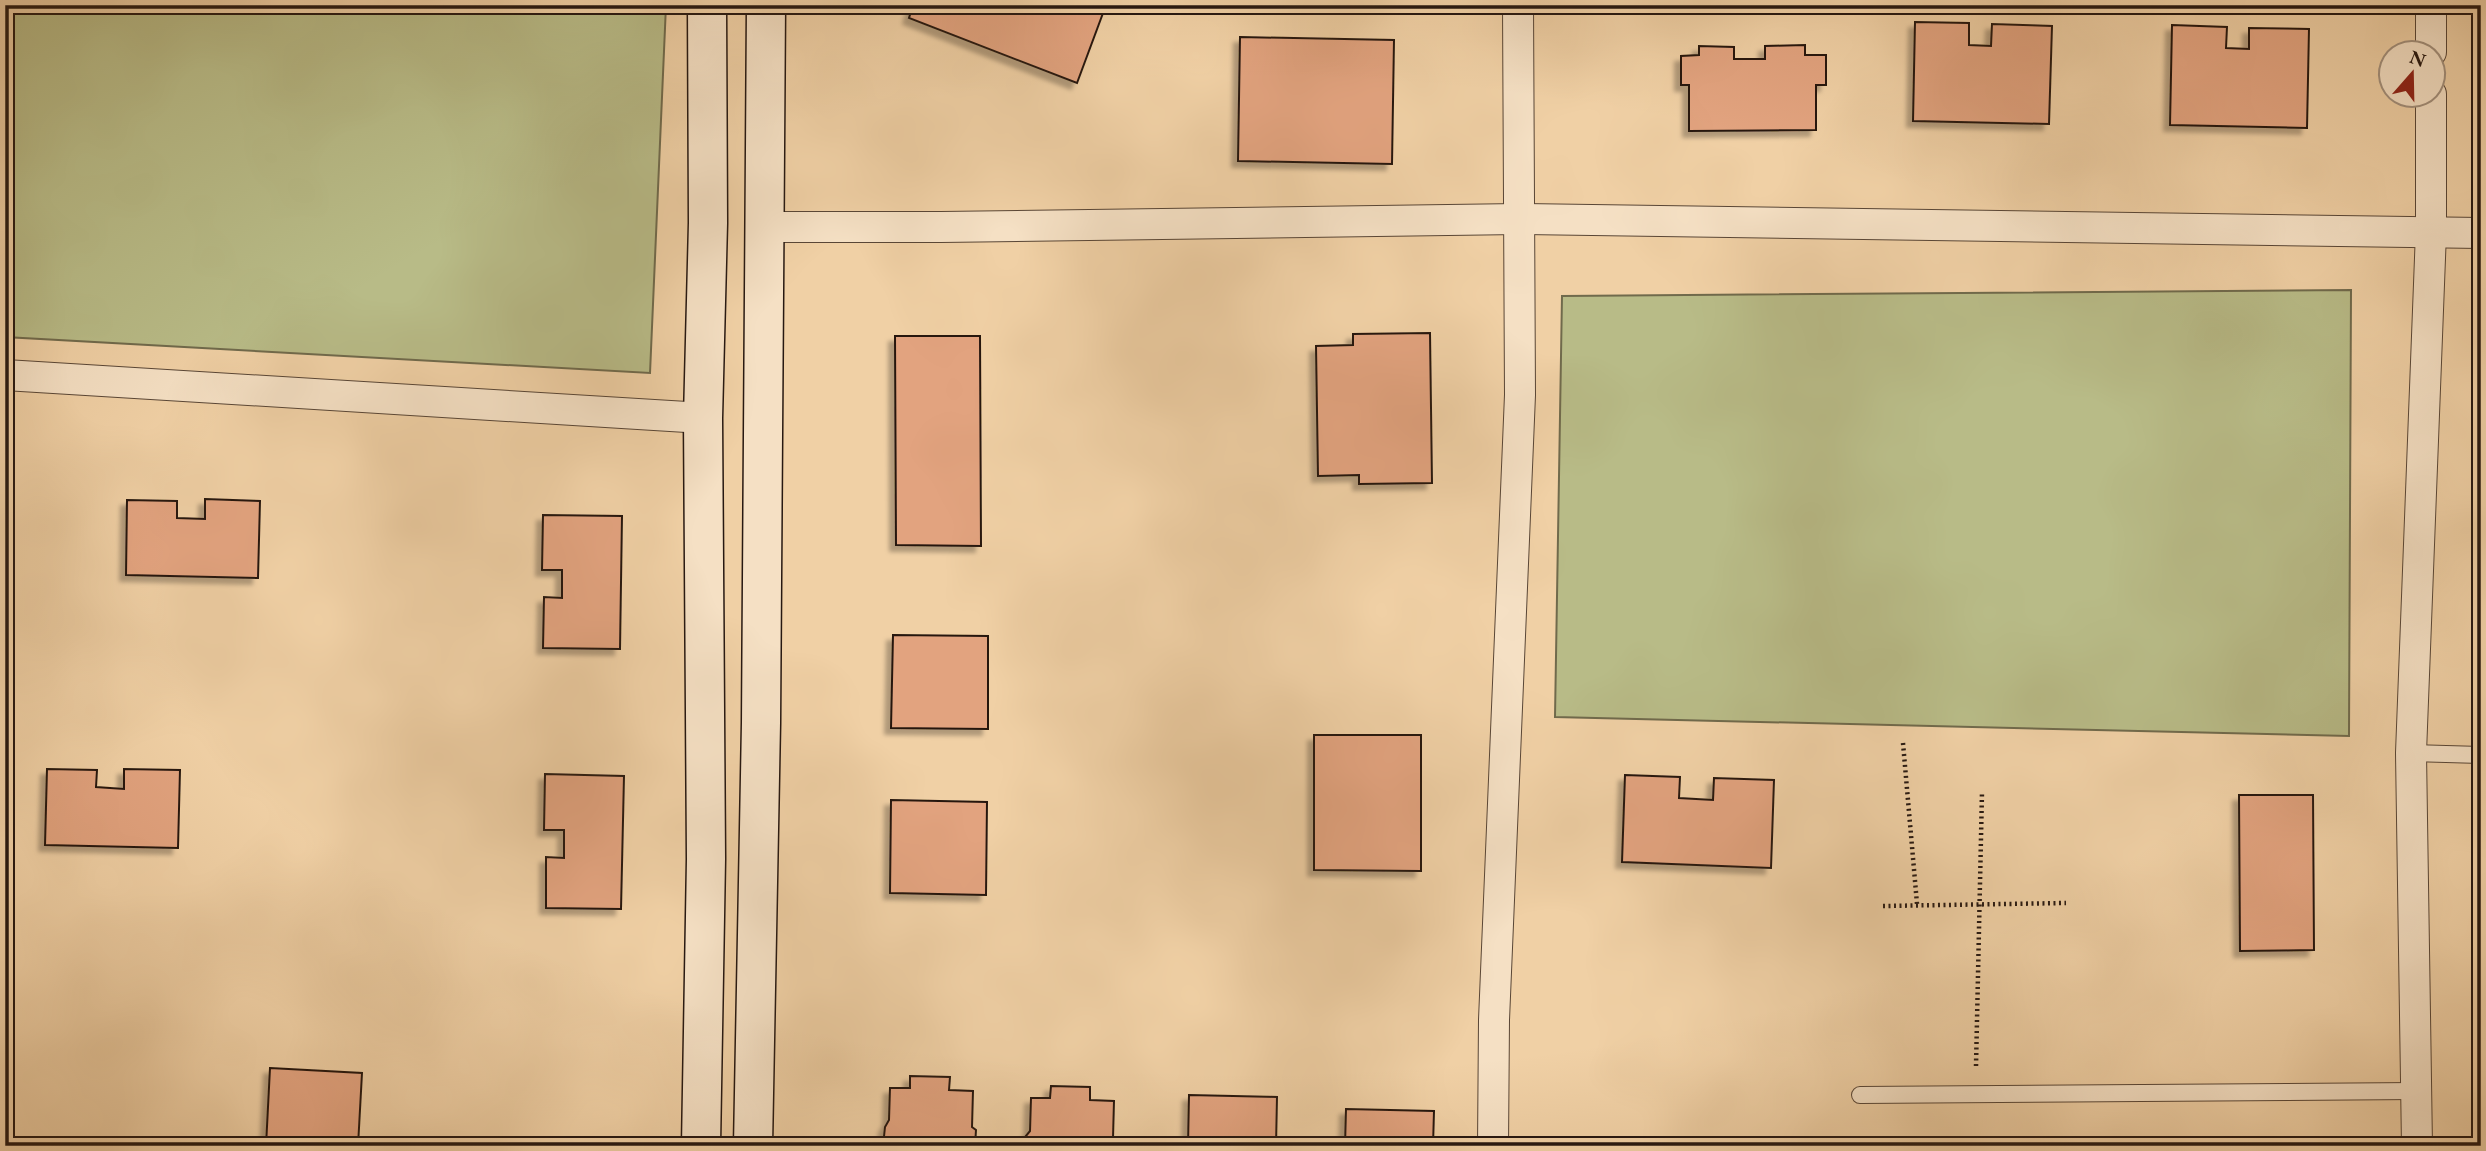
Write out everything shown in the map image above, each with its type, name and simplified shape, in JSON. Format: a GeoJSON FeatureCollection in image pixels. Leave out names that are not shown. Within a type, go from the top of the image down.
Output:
{"type":"FeatureCollection","features":[{"type":"Feature","properties":{"kind":"main road"},"geometry":{"type":"LineString","coordinates":[[701,1146],[706,859],[703,418],[708,223],[708,5]]}},
{"type":"Feature","properties":{"kind":"main road"},"geometry":{"type":"LineString","coordinates":[[754,1146],[761,723],[766,5]]}},
{"type":"Feature","properties":{"kind":"street"},"geometry":{"type":"LineString","coordinates":[[1493,1146],[1494,1020],[1520,395],[1518,5]]}},
{"type":"Feature","properties":{"kind":"street"},"geometry":{"type":"LineString","coordinates":[[2431,5],[2431,38]]}},
{"type":"Feature","properties":{"kind":"street"},"geometry":{"type":"LineString","coordinates":[[2417,1146],[2411,753],[2431,232],[2431,108]]}},
{"type":"Feature","properties":{"kind":"street"},"geometry":{"type":"LineString","coordinates":[[763,227],[1519,219],[2481,233]]}},
{"type":"Feature","properties":{"kind":"street"},"geometry":{"type":"LineString","coordinates":[[5,375],[703,418]]}},
{"type":"Feature","properties":{"kind":"lane"},"geometry":{"type":"LineString","coordinates":[[2411,753],[2481,755]]}},
{"type":"Feature","properties":{"kind":"lane"},"geometry":{"type":"LineString","coordinates":[[1860,1095],[2416,1091]]}},
{"type":"Feature","properties":{"kind":"path"},"geometry":{"type":"LineString","coordinates":[[1903,744],[1917,904]]}},
{"type":"Feature","properties":{"kind":"path"},"geometry":{"type":"LineString","coordinates":[[1975,1095],[1982,792]]}},
{"type":"Feature","properties":{"kind":"path"},"geometry":{"type":"LineString","coordinates":[[1883,906],[2066,903]]}},
{"type":"Feature","properties":{"kind":"green space"},"geometry":{"type":"Polygon","coordinates":[[[5,5],[666,5],[650,373],[5,337],[5,5]]]}},
{"type":"Feature","properties":{"kind":"green space"},"geometry":{"type":"Polygon","coordinates":[[[2351,290],[2349,736],[1555,717],[1562,296],[2351,290]]]}},
{"type":"Feature","properties":{"kind":"building"},"geometry":{"type":"Polygon","coordinates":[[[913,5],[1106,5],[1077,83],[909,18],[913,5]]]}},
{"type":"Feature","properties":{"kind":"building"},"geometry":{"type":"Polygon","coordinates":[[[1915,22],[1969,23],[1969,45],[1991,46],[1992,24],[2052,26],[2049,124],[1913,121],[1915,22]]]}},
{"type":"Feature","properties":{"kind":"building"},"geometry":{"type":"Polygon","coordinates":[[[2172,25],[2227,27],[2226,48],[2249,49],[2249,28],[2309,29],[2307,128],[2170,125],[2172,25]]]}},
{"type":"Feature","properties":{"kind":"building"},"geometry":{"type":"Polygon","coordinates":[[[1240,37],[1394,40],[1392,164],[1238,161],[1240,37]]]}},
{"type":"Feature","properties":{"kind":"building"},"geometry":{"type":"Polygon","coordinates":[[[1805,45],[1805,55],[1826,55],[1826,85],[1816,85],[1816,130],[1689,131],[1689,85],[1681,85],[1681,56],[1699,55],[1699,46],[1734,47],[1734,59],[1765,59],[1765,46],[1805,45]]]}},
{"type":"Feature","properties":{"kind":"building"},"geometry":{"type":"Polygon","coordinates":[[[1430,333],[1432,483],[1359,484],[1359,475],[1318,476],[1316,346],[1353,345],[1353,334],[1430,333]]]}},
{"type":"Feature","properties":{"kind":"building"},"geometry":{"type":"Polygon","coordinates":[[[895,336],[980,336],[981,546],[896,545],[895,336]]]}},
{"type":"Feature","properties":{"kind":"building"},"geometry":{"type":"Polygon","coordinates":[[[205,499],[260,501],[258,578],[126,575],[127,500],[177,501],[177,518],[205,519],[205,499]]]}},
{"type":"Feature","properties":{"kind":"building"},"geometry":{"type":"Polygon","coordinates":[[[543,515],[622,516],[620,649],[543,648],[544,597],[562,598],[562,570],[542,570],[543,515]]]}},
{"type":"Feature","properties":{"kind":"building"},"geometry":{"type":"Polygon","coordinates":[[[893,635],[988,636],[988,729],[891,728],[893,635]]]}},
{"type":"Feature","properties":{"kind":"building"},"geometry":{"type":"Polygon","coordinates":[[[1314,735],[1421,735],[1421,871],[1314,870],[1314,735]]]}},
{"type":"Feature","properties":{"kind":"building"},"geometry":{"type":"Polygon","coordinates":[[[47,769],[97,770],[96,787],[124,789],[124,769],[180,770],[178,848],[45,845],[47,769]]]}},
{"type":"Feature","properties":{"kind":"building"},"geometry":{"type":"Polygon","coordinates":[[[545,774],[624,776],[621,909],[546,908],[546,857],[564,858],[564,830],[544,830],[545,774]]]}},
{"type":"Feature","properties":{"kind":"building"},"geometry":{"type":"Polygon","coordinates":[[[1625,775],[1680,777],[1679,798],[1713,800],[1714,778],[1774,780],[1771,868],[1622,862],[1625,775]]]}},
{"type":"Feature","properties":{"kind":"building"},"geometry":{"type":"Polygon","coordinates":[[[2239,795],[2313,795],[2314,950],[2240,951],[2239,795]]]}},
{"type":"Feature","properties":{"kind":"building"},"geometry":{"type":"Polygon","coordinates":[[[891,800],[987,802],[986,895],[890,893],[891,800]]]}},
{"type":"Feature","properties":{"kind":"building"},"geometry":{"type":"Polygon","coordinates":[[[270,1068],[362,1073],[358,1146],[266,1146],[270,1068]]]}},
{"type":"Feature","properties":{"kind":"building"},"geometry":{"type":"Polygon","coordinates":[[[910,1076],[950,1077],[949,1090],[973,1091],[972,1127],[976,1130],[975,1146],[883,1146],[885,1127],[889,1120],[890,1088],[910,1088],[910,1076]]]}},
{"type":"Feature","properties":{"kind":"building"},"geometry":{"type":"Polygon","coordinates":[[[1051,1086],[1090,1087],[1090,1100],[1114,1101],[1113,1138],[1117,1141],[1117,1146],[1025,1146],[1025,1137],[1030,1131],[1031,1098],[1050,1098],[1051,1086]]]}},
{"type":"Feature","properties":{"kind":"building"},"geometry":{"type":"Polygon","coordinates":[[[1189,1095],[1277,1097],[1276,1146],[1188,1146],[1189,1095]]]}},
{"type":"Feature","properties":{"kind":"building"},"geometry":{"type":"Polygon","coordinates":[[[1346,1109],[1434,1111],[1433,1146],[1345,1146],[1346,1109]]]}}]}
